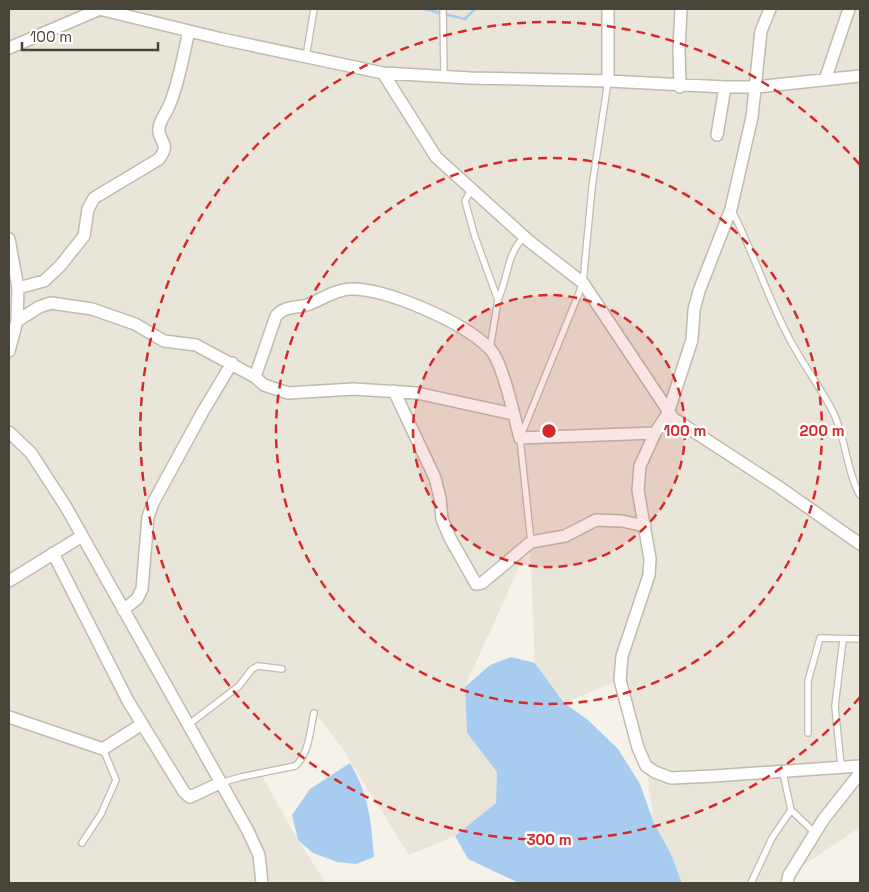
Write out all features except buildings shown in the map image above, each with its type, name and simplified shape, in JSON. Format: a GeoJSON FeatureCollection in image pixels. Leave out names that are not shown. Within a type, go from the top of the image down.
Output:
{"type":"FeatureCollection","features":[{"type":"Feature","properties":{"kind":"street"},"geometry":{"type":"LineString","coordinates":[[9,50],[100,9],[189,31],[383,73],[444,77],[608,81],[680,87],[756,87],[860,76]]}},
{"type":"Feature","properties":{"kind":"street"},"geometry":{"type":"LineString","coordinates":[[608,9],[608,81]]}},
{"type":"Feature","properties":{"kind":"street"},"geometry":{"type":"LineString","coordinates":[[680,87],[678,50],[681,9]]}},
{"type":"Feature","properties":{"kind":"street"},"geometry":{"type":"LineString","coordinates":[[770,9],[761,31],[756,87],[748,136],[731,209],[699,291],[694,310],[692,340],[668,413],[655,433],[640,466],[638,490],[650,559],[650,575],[622,656],[620,680],[638,748],[646,766],[655,772],[671,778],[783,773],[841,766],[860,766]]}},
{"type":"Feature","properties":{"kind":"street"},"geometry":{"type":"LineString","coordinates":[[825,80],[849,9]]}},
{"type":"Feature","properties":{"kind":"street"},"geometry":{"type":"LineString","coordinates":[[18,288],[44,281],[60,266],[84,236],[88,209],[94,198],[160,159],[165,151],[165,145],[158,130],[159,125],[169,106],[182,64],[189,31]]}},
{"type":"Feature","properties":{"kind":"street"},"geometry":{"type":"LineString","coordinates":[[383,73],[430,149],[524,236],[583,283],[668,413],[680,424],[779,487],[860,544]]}},
{"type":"Feature","properties":{"kind":"street"},"geometry":{"type":"LineString","coordinates":[[718,135],[725,87]]}},
{"type":"Feature","properties":{"kind":"street"},"geometry":{"type":"LineString","coordinates":[[9,239],[18,288],[17,321],[9,351]]}},
{"type":"Feature","properties":{"kind":"street"},"geometry":{"type":"LineString","coordinates":[[255,377],[279,312],[284,309],[297,308],[333,293],[349,289],[376,292],[402,299],[457,326],[490,348],[502,374],[520,438],[655,433]]}},
{"type":"Feature","properties":{"kind":"street"},"geometry":{"type":"LineString","coordinates":[[17,321],[39,307],[51,303],[92,309],[135,324],[164,341],[196,345],[232,363],[264,385],[288,393],[354,389],[417,393],[512,414]]}},
{"type":"Feature","properties":{"kind":"street"},"geometry":{"type":"LineString","coordinates":[[123,610],[137,599],[142,589],[148,517],[153,503],[202,413],[232,363]]}},
{"type":"Feature","properties":{"kind":"street"},"geometry":{"type":"LineString","coordinates":[[394,391],[435,478],[440,498],[442,519],[450,538],[476,584],[482,583],[531,542],[565,536],[596,520],[622,521],[645,526]]}},
{"type":"Feature","properties":{"kind":"street"},"geometry":{"type":"LineString","coordinates":[[9,432],[31,453],[82,536],[188,724],[248,831],[259,855],[262,883]]}},
{"type":"Feature","properties":{"kind":"street"},"geometry":{"type":"LineString","coordinates":[[9,581],[82,536]]}},
{"type":"Feature","properties":{"kind":"street"},"geometry":{"type":"LineString","coordinates":[[53,553],[128,701],[186,795],[190,797],[220,783]]}},
{"type":"Feature","properties":{"kind":"street"},"geometry":{"type":"LineString","coordinates":[[9,717],[102,749],[142,724]]}},
{"type":"Feature","properties":{"kind":"street"},"geometry":{"type":"LineString","coordinates":[[787,883],[789,875],[815,833],[860,773]]}},
{"type":"Feature","properties":{"kind":"lane"},"geometry":{"type":"LineString","coordinates":[[306,57],[314,9]]}},
{"type":"Feature","properties":{"kind":"lane"},"geometry":{"type":"LineString","coordinates":[[443,9],[444,77]]}},
{"type":"Feature","properties":{"kind":"lane"},"geometry":{"type":"LineString","coordinates":[[531,542],[520,438],[583,283],[592,187],[608,81]]}},
{"type":"Feature","properties":{"kind":"lane"},"geometry":{"type":"LineString","coordinates":[[472,187],[465,200],[475,237],[498,300]]}},
{"type":"Feature","properties":{"kind":"lane"},"geometry":{"type":"LineString","coordinates":[[731,209],[748,241],[787,335],[833,412],[846,449],[856,488],[860,495]]}},
{"type":"Feature","properties":{"kind":"lane"},"geometry":{"type":"LineString","coordinates":[[490,348],[498,300],[506,283],[512,251],[524,236]]}},
{"type":"Feature","properties":{"kind":"lane"},"geometry":{"type":"LineString","coordinates":[[808,733],[808,681],[819,641],[822,638],[860,639]]}},
{"type":"Feature","properties":{"kind":"lane"},"geometry":{"type":"LineString","coordinates":[[841,766],[835,713],[843,640]]}},
{"type":"Feature","properties":{"kind":"lane"},"geometry":{"type":"LineString","coordinates":[[188,724],[239,686],[252,669],[258,666],[282,669]]}},
{"type":"Feature","properties":{"kind":"lane"},"geometry":{"type":"LineString","coordinates":[[220,783],[240,776],[295,766],[301,761],[306,750],[314,713]]}},
{"type":"Feature","properties":{"kind":"lane"},"geometry":{"type":"LineString","coordinates":[[82,842],[101,814],[116,780],[102,749]]}},
{"type":"Feature","properties":{"kind":"lane"},"geometry":{"type":"LineString","coordinates":[[783,773],[787,801],[791,810],[815,833]]}},
{"type":"Feature","properties":{"kind":"lane"},"geometry":{"type":"LineString","coordinates":[[751,883],[772,838],[791,810]]}},
{"type":"Feature","properties":{"kind":"shaded area"},"geometry":{"type":"Polygon","coordinates":[[[9,9],[860,9],[860,827],[789,875],[787,883],[682,883],[671,854],[654,823],[646,766],[620,680],[564,703],[535,663],[530,543],[465,687],[467,733],[497,772],[496,803],[455,836],[409,855],[340,745],[315,713],[301,761],[261,774],[298,840],[326,883],[9,883],[9,9]]]}},
{"type":"Feature","properties":{"kind":"water"},"geometry":{"type":"Polygon","coordinates":[[[511,657],[535,663],[564,703],[588,720],[618,749],[640,784],[654,823],[671,854],[682,883],[519,883],[468,859],[455,836],[496,803],[497,772],[467,733],[465,687],[490,665],[511,657]]]}},
{"type":"Feature","properties":{"kind":"water"},"geometry":{"type":"Polygon","coordinates":[[[350,763],[361,786],[368,808],[374,857],[356,864],[337,862],[313,853],[298,840],[292,815],[310,789],[350,763]]]}},
{"type":"Feature","properties":{"kind":"waterway"},"geometry":{"type":"LineString","coordinates":[[424,9],[465,19],[475,9]]}}]}
